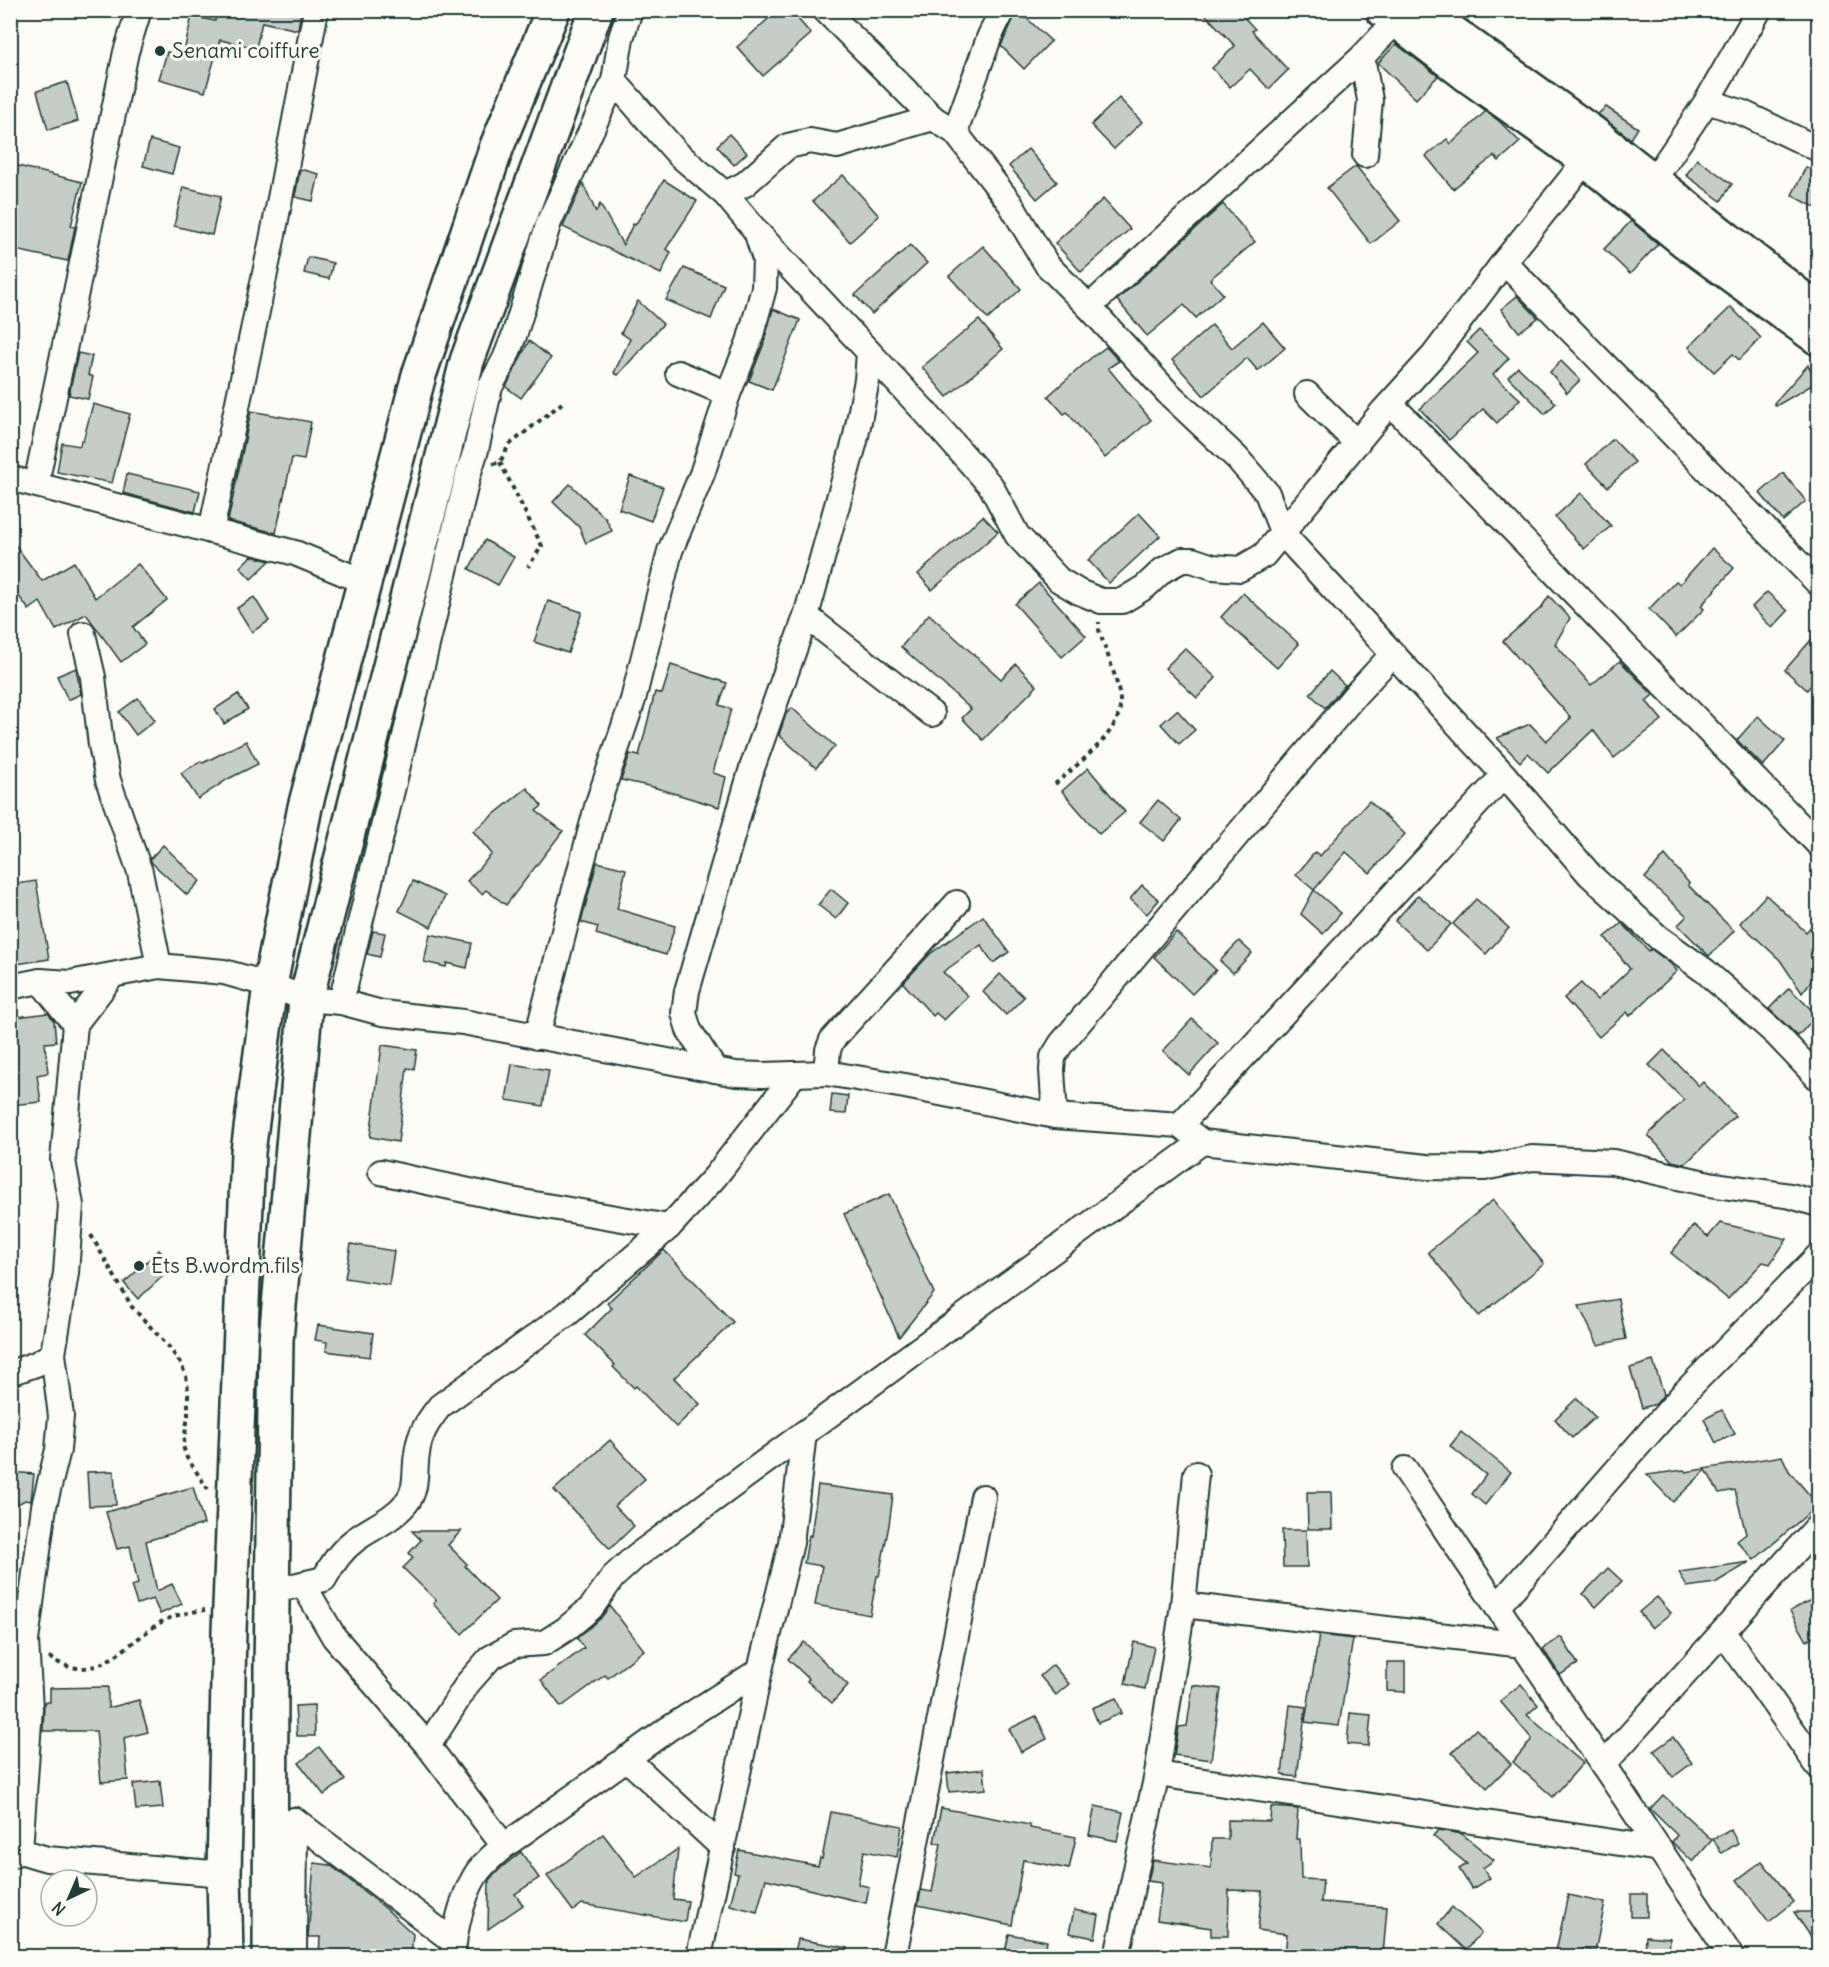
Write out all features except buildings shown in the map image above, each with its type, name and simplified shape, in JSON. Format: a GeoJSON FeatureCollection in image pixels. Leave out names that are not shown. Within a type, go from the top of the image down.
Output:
{"type":"FeatureCollection","features":[{"type":"Feature","properties":{"kind":"main road"},"geometry":{"type":"LineString","coordinates":[[226,1956],[224,1874],[230,1605],[248,1152],[270,985],[305,807],[423,364],[497,146],[553,10]]}},
{"type":"Feature","properties":{"kind":"main road"},"geometry":{"type":"LineString","coordinates":[[270,1956],[276,1340],[306,999],[467,361],[596,10]]}},
{"type":"Feature","properties":{"kind":"main road"},"geometry":{"type":"LineString","coordinates":[[1400,14],[1475,80],[1586,160],[1686,242],[1816,334]]}},
{"type":"Feature","properties":{"kind":"main road"},"geometry":{"type":"LineString","coordinates":[[1400,14],[1595,135],[1653,181],[1816,334]]}},
{"type":"Feature","properties":{"kind":"street"},"geometry":{"type":"LineString","coordinates":[[36,484],[126,52],[138,10]]}},
{"type":"Feature","properties":{"kind":"street"},"geometry":{"type":"LineString","coordinates":[[211,531],[273,235],[316,10]]}},
{"type":"Feature","properties":{"kind":"street"},"geometry":{"type":"LineString","coordinates":[[341,1002],[490,387],[514,336],[549,222],[614,81],[621,38],[630,10]]}},
{"type":"Feature","properties":{"kind":"street"},"geometry":{"type":"LineString","coordinates":[[825,10],[933,118],[955,132],[1010,203],[1047,265],[1089,307],[1167,393],[1237,458],[1267,493],[1283,534],[1504,775],[1590,875],[1659,938],[1705,971],[1776,1034],[1818,1078]]}},
{"type":"Feature","properties":{"kind":"street"},"geometry":{"type":"LineString","coordinates":[[955,132],[989,38],[1002,10]]}},
{"type":"Feature","properties":{"kind":"street"},"geometry":{"type":"LineString","coordinates":[[1653,181],[1707,101],[1759,10]]}},
{"type":"Feature","properties":{"kind":"street"},"geometry":{"type":"LineString","coordinates":[[1089,307],[1362,57],[1400,14]]}},
{"type":"Feature","properties":{"kind":"street"},"geometry":{"type":"LineString","coordinates":[[1362,57],[1370,100],[1365,155]]}},
{"type":"Feature","properties":{"kind":"street"},"geometry":{"type":"LineString","coordinates":[[614,81],[678,154],[725,194],[756,231],[991,486],[1017,535],[1024,543],[1059,580],[1101,601],[1122,601],[1145,587],[1163,570],[1182,560],[1192,560],[1213,567],[1240,569],[1264,555],[1383,411],[1434,355],[1504,262],[1586,160]]}},
{"type":"Feature","properties":{"kind":"street"},"geometry":{"type":"LineString","coordinates":[[1707,101],[1743,113],[1818,149]]}},
{"type":"Feature","properties":{"kind":"street"},"geometry":{"type":"LineString","coordinates":[[725,194],[745,184],[788,146],[810,141],[837,146],[933,118]]}},
{"type":"Feature","properties":{"kind":"street"},"geometry":{"type":"LineString","coordinates":[[537,1037],[598,802],[633,700],[670,550],[702,474],[728,394],[749,342],[764,288],[765,259],[756,231]]}},
{"type":"Feature","properties":{"kind":"street"},"geometry":{"type":"LineString","coordinates":[[1504,262],[1818,583]]}},
{"type":"Feature","properties":{"kind":"street"},"geometry":{"type":"LineString","coordinates":[[715,1070],[689,1030],[684,1013],[687,991],[752,768],[806,616],[855,441],[867,380],[869,352]]}},
{"type":"Feature","properties":{"kind":"street"},"geometry":{"type":"LineString","coordinates":[[678,373],[728,394]]}},
{"type":"Feature","properties":{"kind":"street"},"geometry":{"type":"LineString","coordinates":[[1307,394],[1357,443]]}},
{"type":"Feature","properties":{"kind":"street"},"geometry":{"type":"LineString","coordinates":[[1391,404],[1818,844]]}},
{"type":"Feature","properties":{"kind":"street"},"geometry":{"type":"LineString","coordinates":[[10,478],[295,553],[365,582]]}},
{"type":"Feature","properties":{"kind":"street"},"geometry":{"type":"LineString","coordinates":[[806,616],[932,714]]}},
{"type":"Feature","properties":{"kind":"street"},"geometry":{"type":"LineString","coordinates":[[83,634],[93,677],[101,745],[108,780],[140,872],[159,966]]}},
{"type":"Feature","properties":{"kind":"street"},"geometry":{"type":"LineString","coordinates":[[1055,1116],[1053,1057],[1061,1044],[1356,694],[1393,654]]}},
{"type":"Feature","properties":{"kind":"street"},"geometry":{"type":"LineString","coordinates":[[1180,1125],[1504,775]]}},
{"type":"Feature","properties":{"kind":"street"},"geometry":{"type":"LineString","coordinates":[[826,1074],[828,1050],[832,1040],[957,903]]}},
{"type":"Feature","properties":{"kind":"street"},"geometry":{"type":"LineString","coordinates":[[10,987],[40,981],[70,983],[159,966],[224,972],[270,985],[306,999],[341,1002],[382,1013],[463,1022],[715,1070],[762,1075],[826,1074],[905,1086],[1055,1116],[1180,1125],[1202,1142],[1427,1167],[1484,1168],[1532,1158],[1613,1162],[1709,1184],[1791,1197],[1818,1204]]}},
{"type":"Feature","properties":{"kind":"street"},"geometry":{"type":"LineString","coordinates":[[112,976],[75,1024],[63,1160],[71,1205],[66,1273],[53,1354],[61,1416],[60,1433],[44,1506],[26,1641],[30,1708],[15,1854],[47,1859],[224,1874]]}},
{"type":"Feature","properties":{"kind":"street"},"geometry":{"type":"LineString","coordinates":[[40,981],[75,1024]]}},
{"type":"Feature","properties":{"kind":"street"},"geometry":{"type":"LineString","coordinates":[[272,1591],[324,1579],[335,1559],[353,1541],[391,1518],[408,1501],[416,1480],[417,1454],[424,1425],[441,1406],[567,1314],[669,1227],[715,1177],[795,1074]]}},
{"type":"Feature","properties":{"kind":"street"},"geometry":{"type":"LineString","coordinates":[[428,1746],[468,1683],[490,1658],[514,1645],[544,1643],[566,1629],[591,1608],[613,1577],[635,1557],[1202,1142]]}},
{"type":"Feature","properties":{"kind":"street"},"geometry":{"type":"LineString","coordinates":[[381,1172],[511,1200],[669,1227]]}},
{"type":"Feature","properties":{"kind":"street"},"geometry":{"type":"LineString","coordinates":[[1497,1607],[1685,1392],[1818,1256]]}},
{"type":"Feature","properties":{"kind":"street"},"geometry":{"type":"LineString","coordinates":[[10,1373],[36,1364],[53,1354]]}},
{"type":"Feature","properties":{"kind":"street"},"geometry":{"type":"LineString","coordinates":[[699,1956],[760,1670],[791,1543],[804,1433]]}},
{"type":"Feature","properties":{"kind":"street"},"geometry":{"type":"LineString","coordinates":[[1405,1469],[1731,1956]]}},
{"type":"Feature","properties":{"kind":"street"},"geometry":{"type":"LineString","coordinates":[[1117,1956],[1157,1774],[1183,1605],[1196,1473]]}},
{"type":"Feature","properties":{"kind":"street"},"geometry":{"type":"LineString","coordinates":[[894,1956],[983,1497]]}},
{"type":"Feature","properties":{"kind":"street"},"geometry":{"type":"LineString","coordinates":[[1603,1765],[1818,1526]]}},
{"type":"Feature","properties":{"kind":"street"},"geometry":{"type":"LineString","coordinates":[[303,1584],[334,1637],[428,1746],[504,1846]]}},
{"type":"Feature","properties":{"kind":"street"},"geometry":{"type":"LineString","coordinates":[[1183,1605],[1523,1645]]}},
{"type":"Feature","properties":{"kind":"street"},"geometry":{"type":"LineString","coordinates":[[1723,1632],[1818,1766]]}},
{"type":"Feature","properties":{"kind":"street"},"geometry":{"type":"LineString","coordinates":[[294,1956],[295,1820],[453,1949],[465,1901],[475,1876],[485,1863],[504,1846],[626,1758],[760,1670]]}},
{"type":"Feature","properties":{"kind":"street"},"geometry":{"type":"LineString","coordinates":[[626,1758],[723,1848]]}},
{"type":"Feature","properties":{"kind":"street"},"geometry":{"type":"LineString","coordinates":[[1157,1774],[1660,1850]]}},
{"type":"Feature","properties":{"kind":"path"},"geometry":{"type":"LineString","coordinates":[[468,475],[500,462],[509,444],[562,402]]}},
{"type":"Feature","properties":{"kind":"path"},"geometry":{"type":"LineString","coordinates":[[500,462],[542,546],[528,567]]}},
{"type":"Feature","properties":{"kind":"path"},"geometry":{"type":"LineString","coordinates":[[1055,784],[1112,731],[1120,707],[1115,678],[1099,630],[1101,601]]}},
{"type":"Feature","properties":{"kind":"path"},"geometry":{"type":"LineString","coordinates":[[71,1205],[99,1247],[132,1307],[169,1347],[181,1364],[188,1390],[188,1416],[183,1446],[187,1458],[208,1490]]}},
{"type":"Feature","properties":{"kind":"path"},"geometry":{"type":"LineString","coordinates":[[26,1641],[62,1665],[80,1669],[97,1666],[121,1653],[149,1630],[182,1613],[230,1605]]}},
{"type":"Feature","properties":{"kind":"place","name":"Senami coiffure"},"geometry":{"type":"Point","coordinates":[160,51]}},
{"type":"Feature","properties":{"kind":"place","name":"Ets B.wordm.fils"},"geometry":{"type":"Point","coordinates":[139,1266]}}]}
